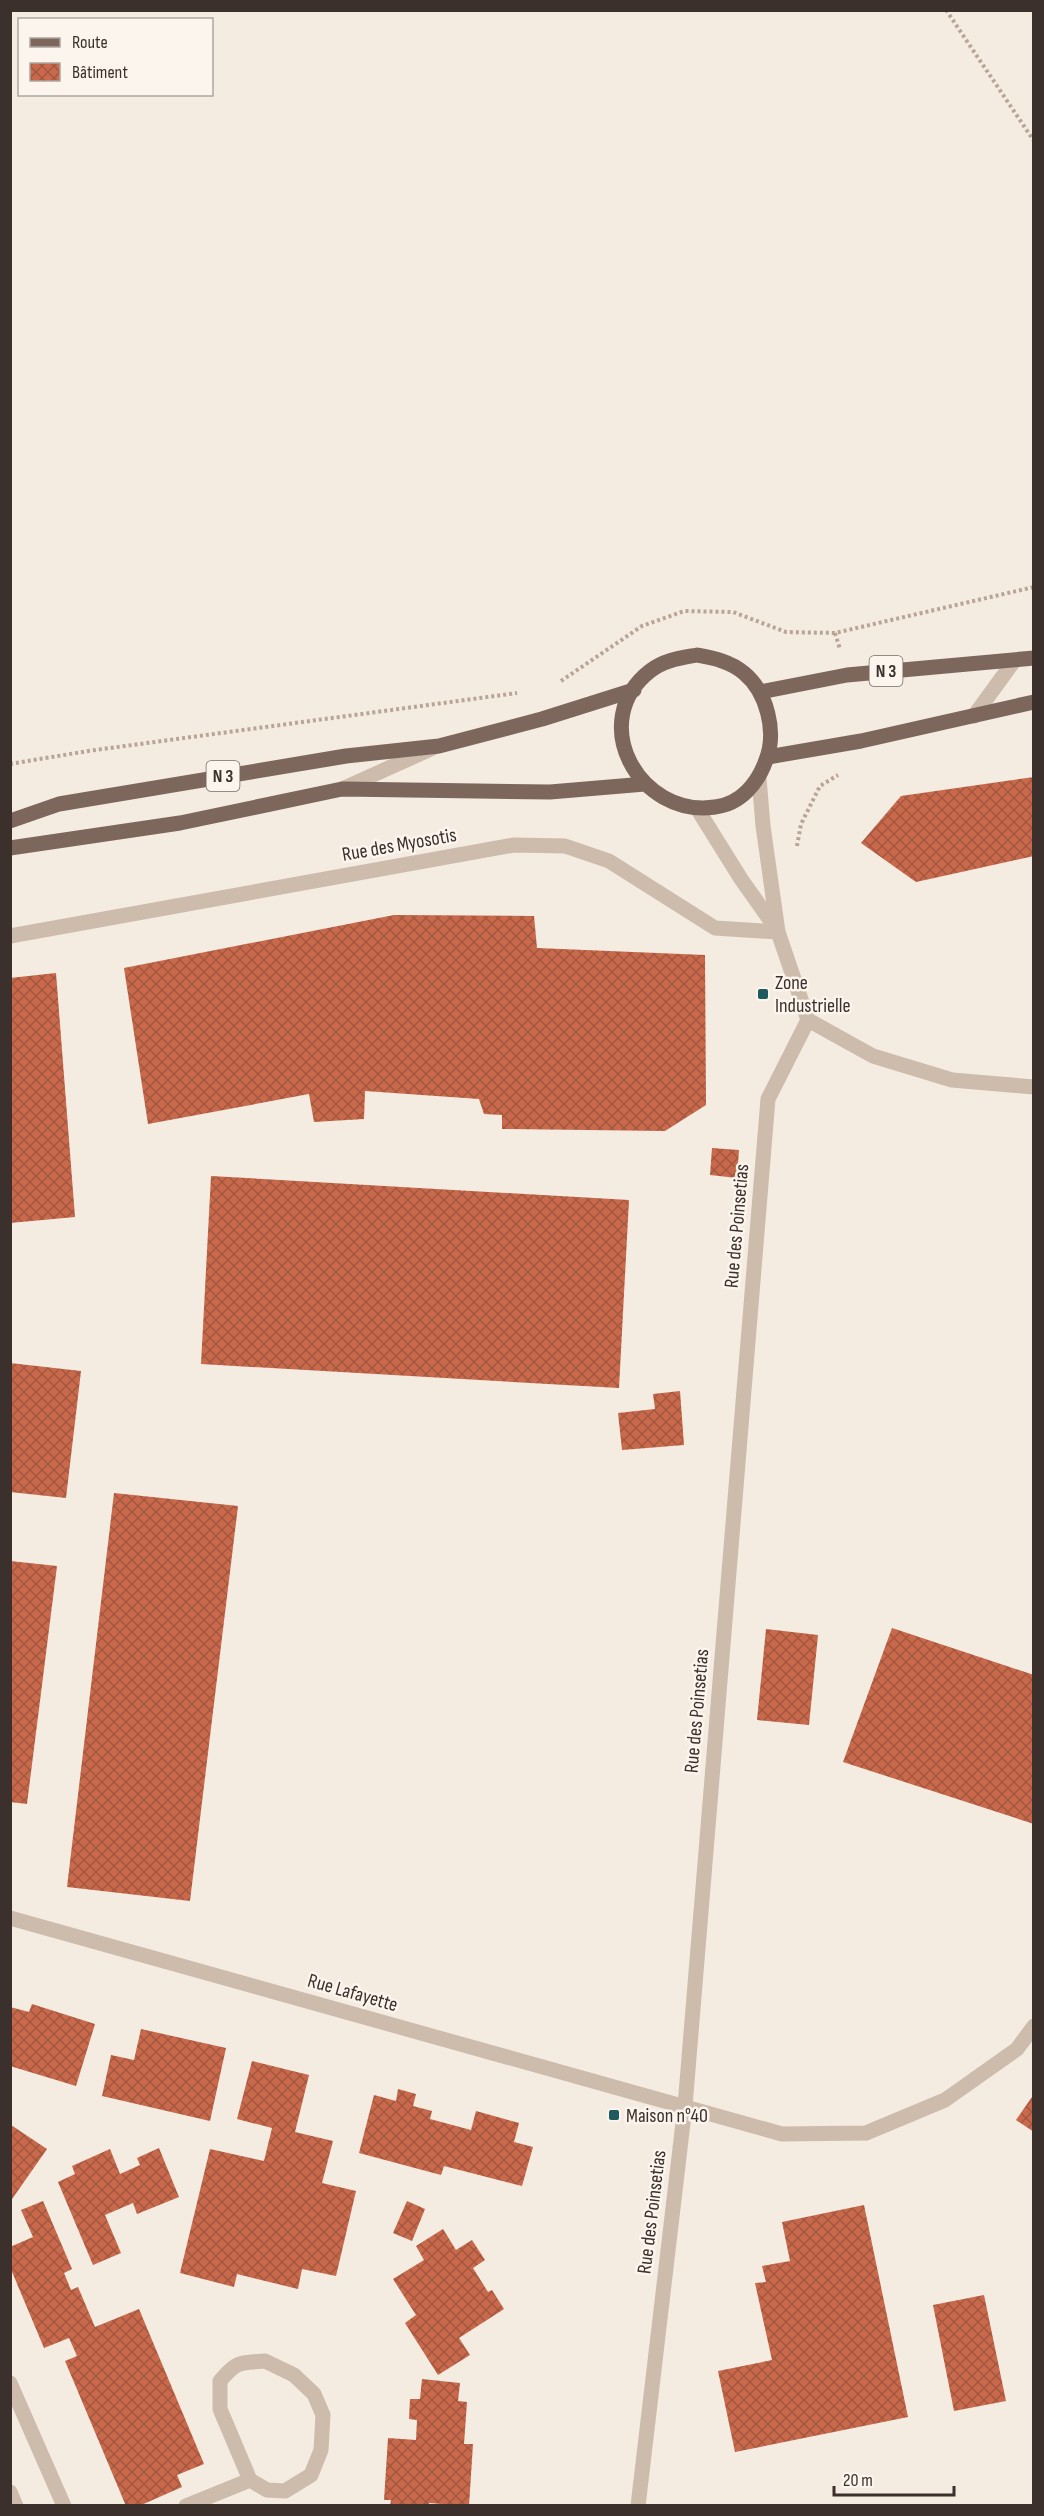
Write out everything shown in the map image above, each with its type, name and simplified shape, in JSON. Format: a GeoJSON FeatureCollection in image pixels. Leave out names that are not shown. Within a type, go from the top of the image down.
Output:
{"type":"FeatureCollection","features":[{"type":"Feature","properties":{"kind":"main road","name":"N 3"},"geometry":{"type":"LineString","coordinates":[[697,655],[722,660],[744,672],[760,692],[771,725],[768,758],[759,778],[744,795],[724,806],[698,810],[662,798],[645,784],[632,768],[624,749],[622,728],[625,708],[633,690],[650,671],[672,659],[697,655]]}},
{"type":"Feature","properties":{"kind":"main road","name":"N 3"},"geometry":{"type":"LineString","coordinates":[[760,692],[848,675],[1034,658]]}},
{"type":"Feature","properties":{"kind":"main road","name":"N 3"},"geometry":{"type":"LineString","coordinates":[[10,821],[59,804],[346,756],[439,746],[542,719],[633,690]]}},
{"type":"Feature","properties":{"kind":"main road"},"geometry":{"type":"LineString","coordinates":[[768,758],[1034,702]]}},
{"type":"Feature","properties":{"kind":"main road","name":"N 3"},"geometry":{"type":"LineString","coordinates":[[10,848],[180,823],[342,789],[550,792],[645,784]]}},
{"type":"Feature","properties":{"kind":"street"},"geometry":{"type":"LineString","coordinates":[[974,716],[1014,661]]}},
{"type":"Feature","properties":{"kind":"street","name":"N 3"},"geometry":{"type":"LineString","coordinates":[[342,789],[439,746]]}},
{"type":"Feature","properties":{"kind":"street"},"geometry":{"type":"LineString","coordinates":[[759,778],[763,826],[778,932],[808,1020],[873,1056],[952,1080],[1034,1087]]}},
{"type":"Feature","properties":{"kind":"street"},"geometry":{"type":"LineString","coordinates":[[698,810],[741,879],[778,932]]}},
{"type":"Feature","properties":{"kind":"street","name":"Rue des Myosotis"},"geometry":{"type":"LineString","coordinates":[[10,936],[514,845],[565,846],[609,861],[715,928],[778,932]]}},
{"type":"Feature","properties":{"kind":"street","name":"Rue des Poinsetias"},"geometry":{"type":"LineString","coordinates":[[639,2505],[685,2106],[768,1099],[808,1020]]}},
{"type":"Feature","properties":{"kind":"street","name":"Rue Lafayette"},"geometry":{"type":"LineString","coordinates":[[10,1918],[782,2134],[866,2133],[945,2100],[1017,2049],[1034,2026]]}},
{"type":"Feature","properties":{"kind":"street"},"geometry":{"type":"LineString","coordinates":[[265,2361],[294,2375],[314,2394],[323,2415],[321,2450],[310,2475],[285,2491],[267,2490],[250,2480],[220,2409],[220,2381],[238,2363],[265,2361]]}},
{"type":"Feature","properties":{"kind":"street"},"geometry":{"type":"LineString","coordinates":[[10,2383],[64,2505]]}},
{"type":"Feature","properties":{"kind":"street"},"geometry":{"type":"LineString","coordinates":[[186,2505],[250,2480]]}},
{"type":"Feature","properties":{"kind":"street"},"geometry":{"type":"LineString","coordinates":[[10,2492],[16,2505]]}},
{"type":"Feature","properties":{"kind":"path"},"geometry":{"type":"LineString","coordinates":[[946,10],[1034,141]]}},
{"type":"Feature","properties":{"kind":"path"},"geometry":{"type":"LineString","coordinates":[[551,685],[560,682],[642,626],[684,611],[733,612],[786,632],[835,633],[1034,587]]}},
{"type":"Feature","properties":{"kind":"path"},"geometry":{"type":"LineString","coordinates":[[10,764],[88,751],[521,693]]}},
{"type":"Feature","properties":{"kind":"path"},"geometry":{"type":"LineString","coordinates":[[796,851],[801,824],[820,786],[846,769]]}},
{"type":"Feature","properties":{"kind":"building"},"geometry":{"type":"Polygon","coordinates":[[[1034,777],[1034,856],[916,882],[861,843],[901,796],[1034,777]]]}},
{"type":"Feature","properties":{"kind":"building"},"geometry":{"type":"Polygon","coordinates":[[[394,915],[534,916],[537,948],[705,955],[706,1105],[665,1131],[502,1129],[502,1115],[484,1114],[479,1099],[365,1091],[364,1119],[314,1122],[309,1094],[148,1124],[124,968],[394,915]]]}},
{"type":"Feature","properties":{"kind":"building"},"geometry":{"type":"Polygon","coordinates":[[[56,973],[75,1217],[10,1223],[10,978],[56,973]]]}},
{"type":"Feature","properties":{"kind":"building"},"geometry":{"type":"Polygon","coordinates":[[[712,1148],[739,1150],[737,1178],[710,1175],[712,1148]]]}},
{"type":"Feature","properties":{"kind":"building"},"geometry":{"type":"Polygon","coordinates":[[[211,1176],[629,1200],[619,1388],[201,1364],[211,1176]]]}},
{"type":"Feature","properties":{"kind":"building"},"geometry":{"type":"Polygon","coordinates":[[[10,1363],[81,1371],[66,1498],[10,1492],[10,1363]]]}},
{"type":"Feature","properties":{"kind":"building"},"geometry":{"type":"Polygon","coordinates":[[[680,1391],[684,1445],[622,1450],[618,1413],[655,1409],[653,1394],[680,1391]]]}},
{"type":"Feature","properties":{"kind":"building"},"geometry":{"type":"Polygon","coordinates":[[[114,1493],[238,1506],[190,1901],[67,1887],[114,1493]]]}},
{"type":"Feature","properties":{"kind":"building"},"geometry":{"type":"Polygon","coordinates":[[[10,1561],[57,1566],[27,1804],[10,1802],[10,1561]]]}},
{"type":"Feature","properties":{"kind":"building"},"geometry":{"type":"Polygon","coordinates":[[[892,1628],[1034,1675],[1034,1824],[843,1762],[892,1628]]]}},
{"type":"Feature","properties":{"kind":"building"},"geometry":{"type":"Polygon","coordinates":[[[766,1629],[818,1635],[809,1725],[757,1720],[766,1629]]]}},
{"type":"Feature","properties":{"kind":"building"},"geometry":{"type":"Polygon","coordinates":[[[32,2004],[95,2024],[76,2086],[10,2066],[10,2007],[29,2012],[32,2004]]]}},
{"type":"Feature","properties":{"kind":"building"},"geometry":{"type":"Polygon","coordinates":[[[141,2029],[226,2048],[210,2121],[102,2096],[111,2055],[134,2060],[141,2029]]]}},
{"type":"Feature","properties":{"kind":"building"},"geometry":{"type":"Polygon","coordinates":[[[252,2061],[309,2075],[295,2132],[333,2141],[322,2183],[356,2191],[336,2276],[302,2269],[298,2289],[237,2274],[234,2287],[180,2273],[210,2149],[264,2161],[272,2128],[237,2119],[252,2061]]]}},
{"type":"Feature","properties":{"kind":"building"},"geometry":{"type":"Polygon","coordinates":[[[398,2089],[416,2094],[413,2106],[432,2111],[430,2119],[471,2130],[476,2111],[519,2123],[514,2142],[533,2147],[522,2186],[444,2166],[441,2175],[359,2153],[374,2095],[396,2101],[398,2089]]]}},
{"type":"Feature","properties":{"kind":"building"},"geometry":{"type":"Polygon","coordinates":[[[1034,2094],[1034,2132],[1016,2120],[1034,2094]]]}},
{"type":"Feature","properties":{"kind":"building"},"geometry":{"type":"Polygon","coordinates":[[[11,2125],[47,2149],[10,2202],[10,2127],[11,2125]]]}},
{"type":"Feature","properties":{"kind":"building"},"geometry":{"type":"Polygon","coordinates":[[[159,2148],[179,2197],[137,2214],[133,2203],[105,2215],[121,2253],[93,2265],[58,2182],[75,2174],[72,2166],[110,2149],[120,2174],[140,2165],[137,2158],[159,2148]]]}},
{"type":"Feature","properties":{"kind":"building"},"geometry":{"type":"Polygon","coordinates":[[[43,2201],[72,2269],[64,2273],[71,2290],[78,2287],[95,2327],[139,2309],[204,2464],[177,2475],[182,2487],[139,2506],[126,2506],[65,2361],[77,2356],[69,2338],[44,2348],[10,2267],[10,2247],[33,2237],[21,2210],[43,2201]]]}},
{"type":"Feature","properties":{"kind":"building"},"geometry":{"type":"Polygon","coordinates":[[[407,2201],[425,2209],[412,2241],[393,2233],[407,2201]]]}},
{"type":"Feature","properties":{"kind":"building"},"geometry":{"type":"Polygon","coordinates":[[[864,2205],[908,2417],[735,2452],[718,2371],[772,2360],[755,2283],[766,2282],[762,2266],[790,2261],[782,2222],[864,2205]]]}},
{"type":"Feature","properties":{"kind":"building"},"geometry":{"type":"Polygon","coordinates":[[[443,2229],[456,2250],[472,2240],[485,2260],[473,2268],[488,2292],[492,2290],[504,2309],[459,2338],[470,2355],[438,2375],[405,2323],[416,2315],[393,2279],[424,2260],[416,2246],[443,2229]]]}},
{"type":"Feature","properties":{"kind":"building"},"geometry":{"type":"Polygon","coordinates":[[[984,2295],[1006,2401],[954,2411],[933,2305],[984,2295]]]}},
{"type":"Feature","properties":{"kind":"building"},"geometry":{"type":"Polygon","coordinates":[[[422,2379],[460,2383],[458,2401],[467,2402],[464,2444],[473,2444],[469,2506],[429,2503],[429,2506],[390,2506],[391,2500],[384,2500],[388,2438],[416,2440],[417,2420],[409,2419],[410,2399],[420,2399],[422,2379]]]}},
{"type":"Feature","properties":{"kind":"place","name":"Zone Industrielle"},"geometry":{"type":"Point","coordinates":[763,994]}},
{"type":"Feature","properties":{"kind":"place","name":"Maison n°40"},"geometry":{"type":"Point","coordinates":[614,2115]}}]}
